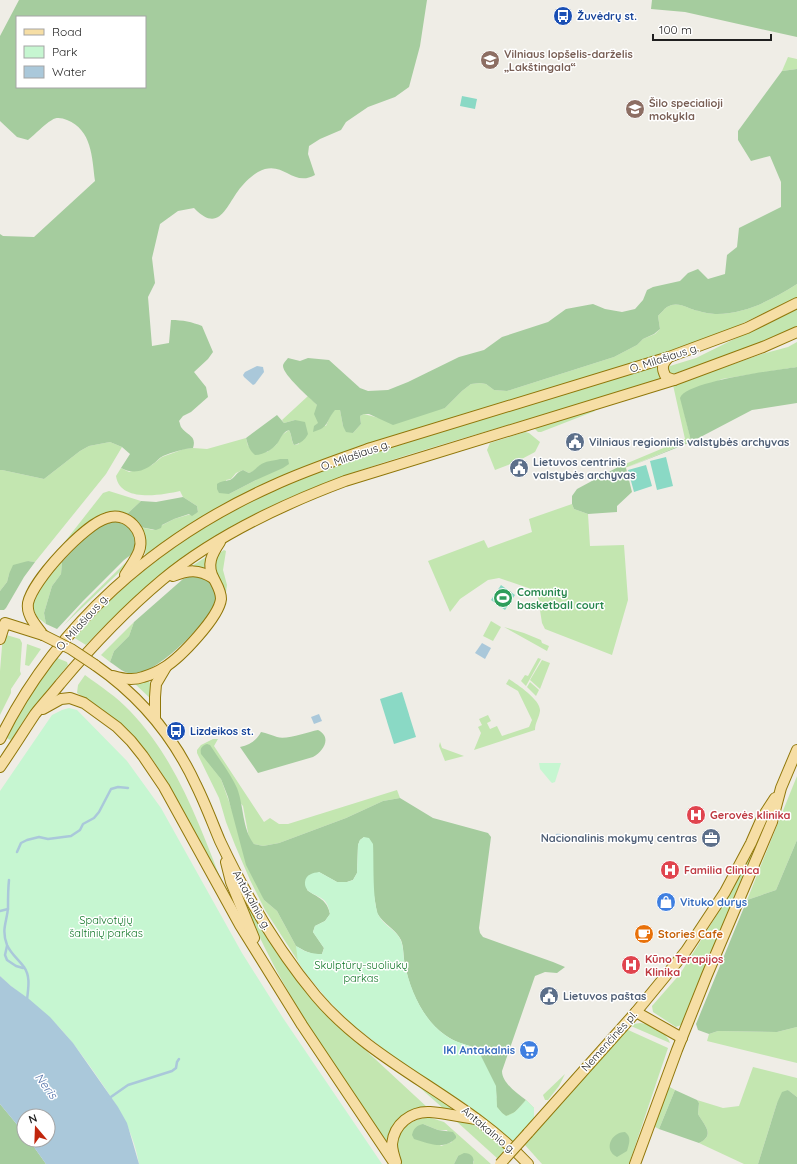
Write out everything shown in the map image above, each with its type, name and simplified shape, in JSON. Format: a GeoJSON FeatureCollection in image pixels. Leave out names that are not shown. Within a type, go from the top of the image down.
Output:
{"type":"FeatureCollection","features":[{"type":"Feature","properties":{"kind":"main road","name":"O. Milašiaus g."},"geometry":{"type":"LineString","coordinates":[[0,739],[22,699],[51,657],[96,605],[121,581],[151,558],[201,524],[248,497],[300,474],[371,448],[669,357],[747,328],[797,303]]}},
{"type":"Feature","properties":{"kind":"main road","name":"O. Milašiaus g."},"geometry":{"type":"LineString","coordinates":[[0,767],[36,713],[75,666],[107,631],[162,580],[199,553],[271,512],[345,481],[674,380],[763,347],[797,332]]}},
{"type":"Feature","properties":{"kind":"main road"},"geometry":{"type":"LineString","coordinates":[[669,357],[662,366],[663,371],[666,377],[674,380]]}},
{"type":"Feature","properties":{"kind":"main road"},"geometry":{"type":"LineString","coordinates":[[43,635],[32,620],[28,603],[40,579],[72,543],[94,523],[114,516],[130,521],[140,534],[141,541],[139,552],[121,581]]}},
{"type":"Feature","properties":{"kind":"main road"},"geometry":{"type":"LineString","coordinates":[[109,675],[126,680],[136,679],[166,666],[193,641],[214,617],[221,599],[217,584],[213,578],[210,568],[210,562],[211,555],[221,540]]}},
{"type":"Feature","properties":{"kind":"main road"},"geometry":{"type":"LineString","coordinates":[[162,580],[189,571],[198,572],[213,578]]}},
{"type":"Feature","properties":{"kind":"main road","name":"Antakalnio g."},"geometry":{"type":"LineString","coordinates":[[0,639],[5,623],[43,635],[71,649],[95,664],[137,698],[155,718],[192,776],[220,840],[264,924],[317,997],[335,1016],[364,1041],[478,1120],[503,1140],[528,1164]]}},
{"type":"Feature","properties":{"kind":"main road"},"geometry":{"type":"LineString","coordinates":[[155,718],[154,697],[156,684],[166,666]]}},
{"type":"Feature","properties":{"kind":"main road","name":"Antakalnio g."},"geometry":{"type":"LineString","coordinates":[[36,713],[61,699],[70,698],[84,703],[100,714],[131,741],[152,768],[164,787],[240,925],[302,1025],[395,1164]]}},
{"type":"Feature","properties":{"kind":"main road","name":"Nemenčinės pl."},"geometry":{"type":"LineString","coordinates":[[635,1164],[707,975],[772,822],[781,788],[797,750]]}},
{"type":"Feature","properties":{"kind":"main road","name":"Nemenčinės pl."},"geometry":{"type":"LineString","coordinates":[[500,1164],[636,1012],[686,951],[725,892],[751,843],[762,818],[781,788]]}},
{"type":"Feature","properties":{"kind":"main road"},"geometry":{"type":"LineString","coordinates":[[220,840],[231,882],[250,930],[270,973]]}},
{"type":"Feature","properties":{"kind":"main road"},"geometry":{"type":"LineString","coordinates":[[636,1012],[682,1038]]}},
{"type":"Feature","properties":{"kind":"main road"},"geometry":{"type":"LineString","coordinates":[[395,1164],[392,1144],[394,1134],[397,1127],[409,1117],[423,1112],[431,1112],[478,1120]]}},
{"type":"Feature","properties":{"kind":"green space"},"geometry":{"type":"Polygon","coordinates":[[[19,0],[427,0],[420,46],[409,87],[395,97],[368,107],[346,122],[341,130],[320,139],[309,146],[308,154],[315,175],[307,178],[300,178],[274,168],[267,169],[258,172],[247,180],[220,216],[209,218],[202,215],[194,208],[178,211],[160,224],[152,258],[155,283],[148,297],[152,346],[169,343],[171,320],[180,320],[202,326],[213,352],[194,372],[206,387],[208,397],[191,412],[183,416],[179,421],[183,430],[193,438],[193,448],[163,456],[149,467],[141,470],[130,471],[121,468],[130,454],[122,447],[110,442],[89,446],[80,451],[44,479],[0,470],[0,234],[3,236],[34,237],[95,181],[89,145],[82,130],[75,125],[65,119],[55,118],[28,140],[17,137],[0,121],[0,36],[19,0]]]}},
{"type":"Feature","properties":{"kind":"green space"},"geometry":{"type":"Polygon","coordinates":[[[652,0],[797,0],[797,37],[685,12],[651,9],[652,0]]]}},
{"type":"Feature","properties":{"kind":"green space"},"geometry":{"type":"Polygon","coordinates":[[[788,57],[797,59],[797,69],[782,71],[788,57]]]}},
{"type":"Feature","properties":{"kind":"green space"},"geometry":{"type":"Polygon","coordinates":[[[797,69],[797,284],[759,305],[728,313],[708,313],[675,304],[671,305],[658,316],[660,329],[654,334],[643,339],[637,345],[614,357],[507,391],[494,390],[486,384],[471,384],[445,408],[393,425],[369,414],[364,414],[360,416],[361,424],[353,433],[346,432],[343,426],[340,410],[335,410],[325,426],[313,432],[314,426],[318,423],[314,414],[317,405],[287,375],[283,365],[288,358],[300,361],[308,358],[329,360],[360,388],[368,391],[388,390],[459,357],[484,350],[502,337],[548,322],[566,309],[593,304],[605,309],[622,312],[635,309],[643,300],[647,290],[653,287],[680,281],[688,273],[698,269],[708,279],[725,274],[727,255],[737,247],[739,228],[781,207],[781,182],[770,156],[751,161],[738,140],[738,131],[782,71],[797,69]]]}},
{"type":"Feature","properties":{"kind":"green space"},"geometry":{"type":"Polygon","coordinates":[[[462,96],[477,99],[475,109],[460,106],[462,96]]]}},
{"type":"Feature","properties":{"kind":"green space"},"geometry":{"type":"Polygon","coordinates":[[[797,284],[797,297],[727,331],[649,359],[356,448],[299,469],[220,507],[145,557],[146,541],[140,527],[153,530],[174,519],[198,512],[197,506],[183,497],[180,491],[153,495],[133,494],[119,485],[116,476],[121,468],[129,472],[152,465],[162,457],[184,449],[207,449],[246,438],[248,446],[267,452],[276,445],[282,435],[289,430],[294,445],[299,444],[295,420],[284,423],[282,420],[308,396],[317,405],[318,423],[326,426],[335,409],[340,410],[343,426],[353,433],[361,424],[360,416],[364,414],[379,418],[445,408],[471,384],[486,384],[494,390],[507,391],[614,357],[637,345],[643,339],[655,334],[660,329],[658,316],[671,305],[675,304],[708,313],[728,313],[759,305],[797,284]],[[259,466],[254,471],[249,473],[243,470],[236,473],[231,479],[226,480],[229,494],[256,480],[259,466]]]}},
{"type":"Feature","properties":{"kind":"green space"},"geometry":{"type":"Polygon","coordinates":[[[797,308],[797,326],[736,352],[670,374],[668,367],[696,358],[797,308]]]}},
{"type":"Feature","properties":{"kind":"green space"},"geometry":{"type":"Polygon","coordinates":[[[797,342],[797,367],[722,379],[681,399],[691,441],[625,468],[618,467],[685,439],[673,385],[762,354],[788,347],[797,342]]]}},
{"type":"Feature","properties":{"kind":"green space"},"geometry":{"type":"Polygon","coordinates":[[[659,365],[662,379],[378,464],[326,483],[276,504],[251,516],[205,542],[184,557],[143,590],[86,645],[73,637],[95,614],[141,573],[189,537],[242,505],[270,491],[307,476],[370,454],[659,365]]]}},
{"type":"Feature","properties":{"kind":"green space"},"geometry":{"type":"Polygon","coordinates":[[[797,367],[797,403],[752,410],[691,442],[626,468],[691,441],[680,398],[686,392],[698,386],[733,377],[797,367]]]}},
{"type":"Feature","properties":{"kind":"green space"},"geometry":{"type":"Polygon","coordinates":[[[593,409],[595,411],[541,432],[538,432],[535,429],[537,427],[593,409]]]}},
{"type":"Feature","properties":{"kind":"green space"},"geometry":{"type":"Polygon","coordinates":[[[277,415],[284,423],[295,420],[305,422],[308,434],[306,438],[294,445],[289,430],[284,433],[273,448],[262,454],[255,455],[250,449],[246,438],[277,415]]]}},
{"type":"Feature","properties":{"kind":"green space"},"geometry":{"type":"Polygon","coordinates":[[[525,432],[529,433],[540,442],[535,452],[516,462],[495,470],[487,450],[490,443],[525,432]]]}},
{"type":"Feature","properties":{"kind":"green space"},"geometry":{"type":"Polygon","coordinates":[[[110,442],[122,447],[106,474],[35,562],[28,561],[9,574],[7,582],[0,591],[0,470],[44,479],[80,451],[89,446],[110,442]]]}},
{"type":"Feature","properties":{"kind":"green space"},"geometry":{"type":"Polygon","coordinates":[[[666,457],[673,486],[657,490],[650,461],[666,457]]]}},
{"type":"Feature","properties":{"kind":"green space"},"geometry":{"type":"Polygon","coordinates":[[[280,459],[288,459],[289,464],[229,494],[219,493],[217,484],[232,479],[243,470],[249,473],[264,463],[280,459]]]}},
{"type":"Feature","properties":{"kind":"green space"},"geometry":{"type":"Polygon","coordinates":[[[646,465],[652,486],[634,492],[628,470],[646,465]]]}},
{"type":"Feature","properties":{"kind":"green space"},"geometry":{"type":"Polygon","coordinates":[[[618,467],[626,468],[632,492],[617,506],[617,512],[588,514],[574,509],[572,504],[572,496],[577,489],[618,467]]]}},
{"type":"Feature","properties":{"kind":"green space"},"geometry":{"type":"Polygon","coordinates":[[[109,491],[141,501],[126,515],[118,512],[109,512],[100,515],[84,526],[56,553],[103,493],[109,491]]]}},
{"type":"Feature","properties":{"kind":"green space"},"geometry":{"type":"Polygon","coordinates":[[[183,497],[197,506],[198,512],[192,516],[189,514],[174,519],[156,530],[140,527],[126,515],[141,501],[156,502],[183,497]]]}},
{"type":"Feature","properties":{"kind":"green space"},"geometry":{"type":"Polygon","coordinates":[[[572,504],[574,509],[588,514],[590,546],[624,545],[628,600],[612,655],[545,629],[542,623],[537,591],[499,578],[488,580],[460,599],[450,612],[428,561],[484,540],[488,548],[532,532],[529,519],[572,504]]]}},
{"type":"Feature","properties":{"kind":"green space"},"geometry":{"type":"Polygon","coordinates":[[[111,521],[123,524],[131,530],[135,539],[136,551],[124,560],[57,629],[46,624],[44,613],[52,586],[61,574],[62,562],[86,536],[97,527],[111,521]]]}},
{"type":"Feature","properties":{"kind":"green space"},"geometry":{"type":"Polygon","coordinates":[[[224,550],[226,551],[223,570],[227,585],[225,600],[225,589],[213,569],[217,555],[224,550]]]}},
{"type":"Feature","properties":{"kind":"green space"},"geometry":{"type":"Polygon","coordinates":[[[135,554],[132,560],[63,626],[81,606],[135,554]]]}},
{"type":"Feature","properties":{"kind":"green space"},"geometry":{"type":"Polygon","coordinates":[[[206,557],[208,571],[192,567],[192,566],[206,557]]]}},
{"type":"Feature","properties":{"kind":"green space"},"geometry":{"type":"Polygon","coordinates":[[[28,561],[35,562],[24,577],[6,608],[4,610],[0,610],[0,591],[7,582],[13,565],[28,561]]]}},
{"type":"Feature","properties":{"kind":"green space"},"geometry":{"type":"Polygon","coordinates":[[[62,562],[61,574],[52,586],[44,613],[46,624],[37,617],[34,610],[32,610],[36,597],[44,584],[62,562]]]}},
{"type":"Feature","properties":{"kind":"green space"},"geometry":{"type":"Polygon","coordinates":[[[192,573],[204,578],[213,585],[216,599],[211,612],[192,634],[167,657],[155,666],[143,672],[134,674],[127,673],[110,662],[114,651],[129,636],[134,622],[183,579],[191,576],[192,573]]]}},
{"type":"Feature","properties":{"kind":"green space","name":"Comunity basketball court"},"geometry":{"type":"Polygon","coordinates":[[[501,585],[515,595],[505,610],[491,600],[501,585]]]}},
{"type":"Feature","properties":{"kind":"green space"},"geometry":{"type":"Polygon","coordinates":[[[491,621],[501,627],[493,641],[483,636],[491,621]]]}},
{"type":"Feature","properties":{"kind":"green space"},"geometry":{"type":"Polygon","coordinates":[[[134,622],[129,636],[114,651],[110,662],[101,655],[134,622]]]}},
{"type":"Feature","properties":{"kind":"green space"},"geometry":{"type":"Polygon","coordinates":[[[504,627],[541,640],[542,643],[549,646],[547,651],[504,627]]]}},
{"type":"Feature","properties":{"kind":"green space"},"geometry":{"type":"Polygon","coordinates":[[[3,634],[20,639],[22,643],[21,674],[11,689],[11,693],[0,715],[0,671],[3,634]]]}},
{"type":"Feature","properties":{"kind":"green space"},"geometry":{"type":"Polygon","coordinates":[[[27,644],[41,649],[29,666],[25,665],[27,644]]]}},
{"type":"Feature","properties":{"kind":"green space"},"geometry":{"type":"Polygon","coordinates":[[[57,658],[67,662],[68,665],[26,717],[10,740],[7,738],[7,734],[39,682],[57,658]]]}},
{"type":"Feature","properties":{"kind":"green space"},"geometry":{"type":"Polygon","coordinates":[[[538,658],[541,659],[526,686],[521,681],[525,675],[528,676],[538,658]]]}},
{"type":"Feature","properties":{"kind":"green space"},"geometry":{"type":"Polygon","coordinates":[[[542,660],[550,663],[540,689],[530,680],[542,660]]]}},
{"type":"Feature","properties":{"kind":"green space"},"geometry":{"type":"Polygon","coordinates":[[[85,675],[125,706],[147,730],[162,751],[175,773],[197,819],[225,890],[174,794],[150,755],[143,746],[121,725],[100,708],[77,693],[78,685],[85,675]]]}},
{"type":"Feature","properties":{"kind":"green space"},"geometry":{"type":"Polygon","coordinates":[[[509,679],[528,693],[537,702],[540,711],[535,730],[474,750],[481,733],[478,727],[482,725],[479,719],[488,715],[491,721],[487,723],[490,729],[497,726],[502,736],[529,727],[532,720],[518,691],[506,684],[509,679]]]}},
{"type":"Feature","properties":{"kind":"green space"},"geometry":{"type":"Polygon","coordinates":[[[147,680],[152,685],[152,700],[133,682],[147,680]]]}},
{"type":"Feature","properties":{"kind":"green space"},"geometry":{"type":"Polygon","coordinates":[[[530,682],[539,690],[536,696],[527,687],[530,682]]]}},
{"type":"Feature","properties":{"kind":"green space"},"geometry":{"type":"Polygon","coordinates":[[[402,692],[416,737],[394,744],[380,699],[402,692]]]}},
{"type":"Feature","properties":{"kind":"green space","name":"Spalvotųjų šaltinių parkas"},"geometry":{"type":"Polygon","coordinates":[[[69,708],[77,710],[127,761],[161,808],[242,953],[283,1018],[382,1164],[139,1164],[132,1138],[122,1115],[109,1093],[83,1057],[67,1036],[49,1017],[0,976],[0,791],[52,715],[69,708]]]}},
{"type":"Feature","properties":{"kind":"green space"},"geometry":{"type":"Polygon","coordinates":[[[318,730],[325,736],[325,744],[323,748],[313,757],[258,773],[240,747],[252,742],[261,732],[281,738],[318,730]]]}},
{"type":"Feature","properties":{"kind":"green space"},"geometry":{"type":"Polygon","coordinates":[[[213,739],[218,739],[214,746],[264,822],[270,818],[279,824],[288,824],[397,790],[400,798],[383,801],[346,818],[279,843],[263,846],[254,844],[249,838],[243,806],[201,754],[221,779],[264,900],[277,911],[296,946],[515,1112],[526,1100],[534,1108],[534,1118],[513,1142],[465,1103],[402,1063],[352,1024],[328,1000],[305,972],[265,910],[250,880],[226,822],[219,798],[197,753],[197,750],[201,745],[213,739]]]}},
{"type":"Feature","properties":{"kind":"green space"},"geometry":{"type":"Polygon","coordinates":[[[440,742],[442,748],[464,756],[445,761],[439,746],[440,742]]]}},
{"type":"Feature","properties":{"kind":"green space"},"geometry":{"type":"Polygon","coordinates":[[[207,744],[210,745],[228,771],[237,788],[247,831],[254,844],[263,846],[279,843],[346,818],[383,801],[400,798],[433,818],[488,833],[491,837],[479,928],[480,933],[483,937],[565,967],[557,973],[545,972],[535,976],[502,1071],[504,1080],[507,1084],[526,1100],[515,1112],[506,1116],[497,1107],[496,1091],[473,1047],[455,1041],[437,1029],[418,1003],[407,974],[401,940],[377,913],[364,837],[360,840],[358,845],[357,873],[353,880],[347,882],[337,882],[319,872],[307,890],[324,902],[329,909],[330,914],[325,921],[315,926],[313,932],[324,948],[322,954],[313,954],[296,946],[277,911],[264,900],[246,865],[228,797],[221,779],[201,754],[201,748],[207,744]]]}},
{"type":"Feature","properties":{"kind":"green space"},"geometry":{"type":"Polygon","coordinates":[[[539,763],[561,763],[555,782],[552,783],[550,781],[540,769],[539,763]]]}},
{"type":"Feature","properties":{"kind":"green space"},"geometry":{"type":"Polygon","coordinates":[[[797,776],[797,840],[776,890],[747,900],[797,776]]]}},
{"type":"Feature","properties":{"kind":"green space","name":"Skulptūrų-suoliukų parkas"},"geometry":{"type":"Polygon","coordinates":[[[364,837],[369,838],[373,844],[374,892],[379,916],[381,920],[399,937],[402,944],[404,962],[410,985],[424,1013],[437,1029],[449,1038],[478,1050],[496,1086],[497,1107],[502,1113],[506,1116],[512,1114],[526,1100],[534,1108],[534,1118],[513,1142],[465,1103],[402,1063],[352,1024],[328,1000],[298,962],[296,946],[308,952],[322,954],[324,948],[313,932],[315,926],[325,921],[330,914],[324,900],[309,891],[305,886],[307,877],[310,874],[319,872],[337,882],[347,882],[353,880],[357,873],[358,845],[360,840],[364,837]]]}},
{"type":"Feature","properties":{"kind":"green space"},"geometry":{"type":"Polygon","coordinates":[[[797,840],[797,1027],[777,1032],[718,1031],[709,1034],[698,1030],[696,1024],[747,900],[776,890],[797,840]]]}},
{"type":"Feature","properties":{"kind":"green space"},"geometry":{"type":"Polygon","coordinates":[[[752,853],[754,853],[681,1025],[676,1027],[653,1012],[652,1006],[680,974],[723,905],[752,853]]]}},
{"type":"Feature","properties":{"kind":"green space"},"geometry":{"type":"Polygon","coordinates":[[[239,889],[277,953],[306,991],[360,1045],[428,1108],[406,1114],[396,1121],[389,1134],[387,1143],[345,1082],[286,988],[253,923],[239,889]]]}},
{"type":"Feature","properties":{"kind":"green space"},"geometry":{"type":"Polygon","coordinates":[[[640,1023],[658,1029],[665,1035],[670,1043],[631,1026],[640,1023]]]}},
{"type":"Feature","properties":{"kind":"green space"},"geometry":{"type":"Polygon","coordinates":[[[797,1027],[797,1063],[707,1041],[709,1034],[718,1031],[777,1032],[797,1027]]]}},
{"type":"Feature","properties":{"kind":"green space"},"geometry":{"type":"Polygon","coordinates":[[[626,1029],[668,1048],[629,1164],[542,1164],[525,1145],[626,1029]]]}},
{"type":"Feature","properties":{"kind":"green space"},"geometry":{"type":"Polygon","coordinates":[[[753,1067],[797,1078],[797,1097],[788,1090],[777,1103],[758,1164],[744,1164],[699,1143],[707,1137],[708,1133],[698,1114],[699,1103],[697,1100],[723,1108],[739,1106],[753,1067]]]}},
{"type":"Feature","properties":{"kind":"green space"},"geometry":{"type":"Polygon","coordinates":[[[565,1074],[559,1086],[548,1100],[545,1100],[543,1095],[565,1074]]]}},
{"type":"Feature","properties":{"kind":"green space"},"geometry":{"type":"Polygon","coordinates":[[[409,1078],[461,1112],[445,1110],[409,1078]]]}},
{"type":"Feature","properties":{"kind":"green space"},"geometry":{"type":"Polygon","coordinates":[[[668,1086],[675,1090],[659,1129],[655,1127],[654,1124],[668,1086]]]}},
{"type":"Feature","properties":{"kind":"green space"},"geometry":{"type":"Polygon","coordinates":[[[675,1090],[697,1100],[699,1103],[698,1114],[708,1133],[707,1137],[699,1143],[659,1129],[675,1090]]]}},
{"type":"Feature","properties":{"kind":"green space"},"geometry":{"type":"Polygon","coordinates":[[[788,1090],[797,1097],[797,1164],[758,1164],[777,1103],[782,1092],[788,1090]]]}},
{"type":"Feature","properties":{"kind":"green space"},"geometry":{"type":"Polygon","coordinates":[[[0,1104],[16,1123],[16,1148],[35,1148],[46,1164],[0,1164],[0,1104]]]}},
{"type":"Feature","properties":{"kind":"green space"},"geometry":{"type":"Polygon","coordinates":[[[428,1117],[444,1122],[491,1164],[473,1164],[474,1161],[458,1156],[454,1164],[401,1164],[397,1155],[397,1139],[405,1127],[419,1119],[428,1117]],[[423,1124],[441,1146],[452,1142],[447,1130],[438,1130],[423,1124]]]}},
{"type":"Feature","properties":{"kind":"green space"},"geometry":{"type":"Polygon","coordinates":[[[455,1120],[476,1125],[507,1149],[498,1159],[455,1120]]]}},
{"type":"Feature","properties":{"kind":"green space"},"geometry":{"type":"Polygon","coordinates":[[[423,1124],[438,1130],[453,1132],[456,1138],[451,1142],[441,1145],[430,1144],[414,1139],[412,1135],[415,1129],[423,1124]]]}},
{"type":"Feature","properties":{"kind":"green space"},"geometry":{"type":"Polygon","coordinates":[[[625,1132],[629,1136],[627,1151],[617,1157],[610,1150],[610,1142],[616,1135],[625,1132]]]}},
{"type":"Feature","properties":{"kind":"green space"},"geometry":{"type":"Polygon","coordinates":[[[464,1153],[472,1156],[473,1164],[454,1164],[458,1156],[464,1153]]]}},
{"type":"Feature","properties":{"kind":"water"},"geometry":{"type":"Polygon","coordinates":[[[257,366],[263,367],[264,372],[253,385],[243,375],[245,372],[257,366]]]}},
{"type":"Feature","properties":{"kind":"water"},"geometry":{"type":"Polygon","coordinates":[[[482,643],[491,648],[485,659],[475,653],[482,643]]]}},
{"type":"Feature","properties":{"kind":"water"},"geometry":{"type":"Polygon","coordinates":[[[319,714],[322,721],[314,724],[311,717],[319,714]]]}},
{"type":"Feature","properties":{"kind":"water","name":"Neris"},"geometry":{"type":"Polygon","coordinates":[[[0,976],[50,1017],[73,1043],[118,1107],[127,1123],[139,1164],[46,1164],[35,1148],[56,1148],[56,1108],[16,1108],[16,1123],[0,1104],[0,976]]]}},
{"type":"Feature","properties":{"kind":"waterway"},"geometry":{"type":"LineString","coordinates":[[17,852],[21,843],[27,840],[39,837],[48,839],[71,836],[80,830],[83,824],[94,818],[99,812],[111,789],[118,787],[128,788]]}},
{"type":"Feature","properties":{"kind":"waterway"},"geometry":{"type":"LineString","coordinates":[[557,835],[577,841]]}},
{"type":"Feature","properties":{"kind":"waterway"},"geometry":{"type":"LineString","coordinates":[[542,842],[552,836]]}},
{"type":"Feature","properties":{"kind":"waterway"},"geometry":{"type":"LineString","coordinates":[[9,880],[8,908],[4,934],[7,945],[24,967],[28,975],[27,1000]]}},
{"type":"Feature","properties":{"kind":"waterway"},"geometry":{"type":"LineString","coordinates":[[0,911],[8,909]]}},
{"type":"Feature","properties":{"kind":"waterway"},"geometry":{"type":"LineString","coordinates":[[7,946],[5,955],[7,960],[16,966],[23,968]]}},
{"type":"Feature","properties":{"kind":"waterway"},"geometry":{"type":"LineString","coordinates":[[108,1099],[128,1085],[172,1071],[176,1068],[179,1059]]}},
{"type":"Feature","properties":{"kind":"place","name":"Žuvėdrų st."},"geometry":{"type":"Point","coordinates":[563,16]}},
{"type":"Feature","properties":{"kind":"place","name":"Vilniaus lopšelis-darželis „Lakštingala“"},"geometry":{"type":"Point","coordinates":[490,60]}},
{"type":"Feature","properties":{"kind":"place","name":"Šilo specialioji mokykla"},"geometry":{"type":"Point","coordinates":[635,109]}},
{"type":"Feature","properties":{"kind":"place","name":"Vilniaus regioninis valstybės archyvas"},"geometry":{"type":"Point","coordinates":[575,442]}},
{"type":"Feature","properties":{"kind":"place","name":"Lietuvos centrinis valstybės archyvas"},"geometry":{"type":"Point","coordinates":[519,468]}},
{"type":"Feature","properties":{"kind":"place","name":"Comunity basketball court"},"geometry":{"type":"Point","coordinates":[503,598]}},
{"type":"Feature","properties":{"kind":"place","name":"Lizdeikos st."},"geometry":{"type":"Point","coordinates":[176,731]}},
{"type":"Feature","properties":{"kind":"place","name":"Gerovės klinika"},"geometry":{"type":"Point","coordinates":[696,815]}},
{"type":"Feature","properties":{"kind":"place","name":"Nacionalinis mokymų centras"},"geometry":{"type":"Point","coordinates":[711,838]}},
{"type":"Feature","properties":{"kind":"place","name":"Familia Clinica"},"geometry":{"type":"Point","coordinates":[670,870]}},
{"type":"Feature","properties":{"kind":"place","name":"Vituko durys"},"geometry":{"type":"Point","coordinates":[666,902]}},
{"type":"Feature","properties":{"kind":"place","name":"Stories Cafe"},"geometry":{"type":"Point","coordinates":[644,934]}},
{"type":"Feature","properties":{"kind":"place","name":"Kūno Terapijos Klinika"},"geometry":{"type":"Point","coordinates":[631,965]}},
{"type":"Feature","properties":{"kind":"place","name":"Lietuvos paštas"},"geometry":{"type":"Point","coordinates":[549,996]}},
{"type":"Feature","properties":{"kind":"place","name":"IKI Antakalnis"},"geometry":{"type":"Point","coordinates":[529,1050]}}]}
